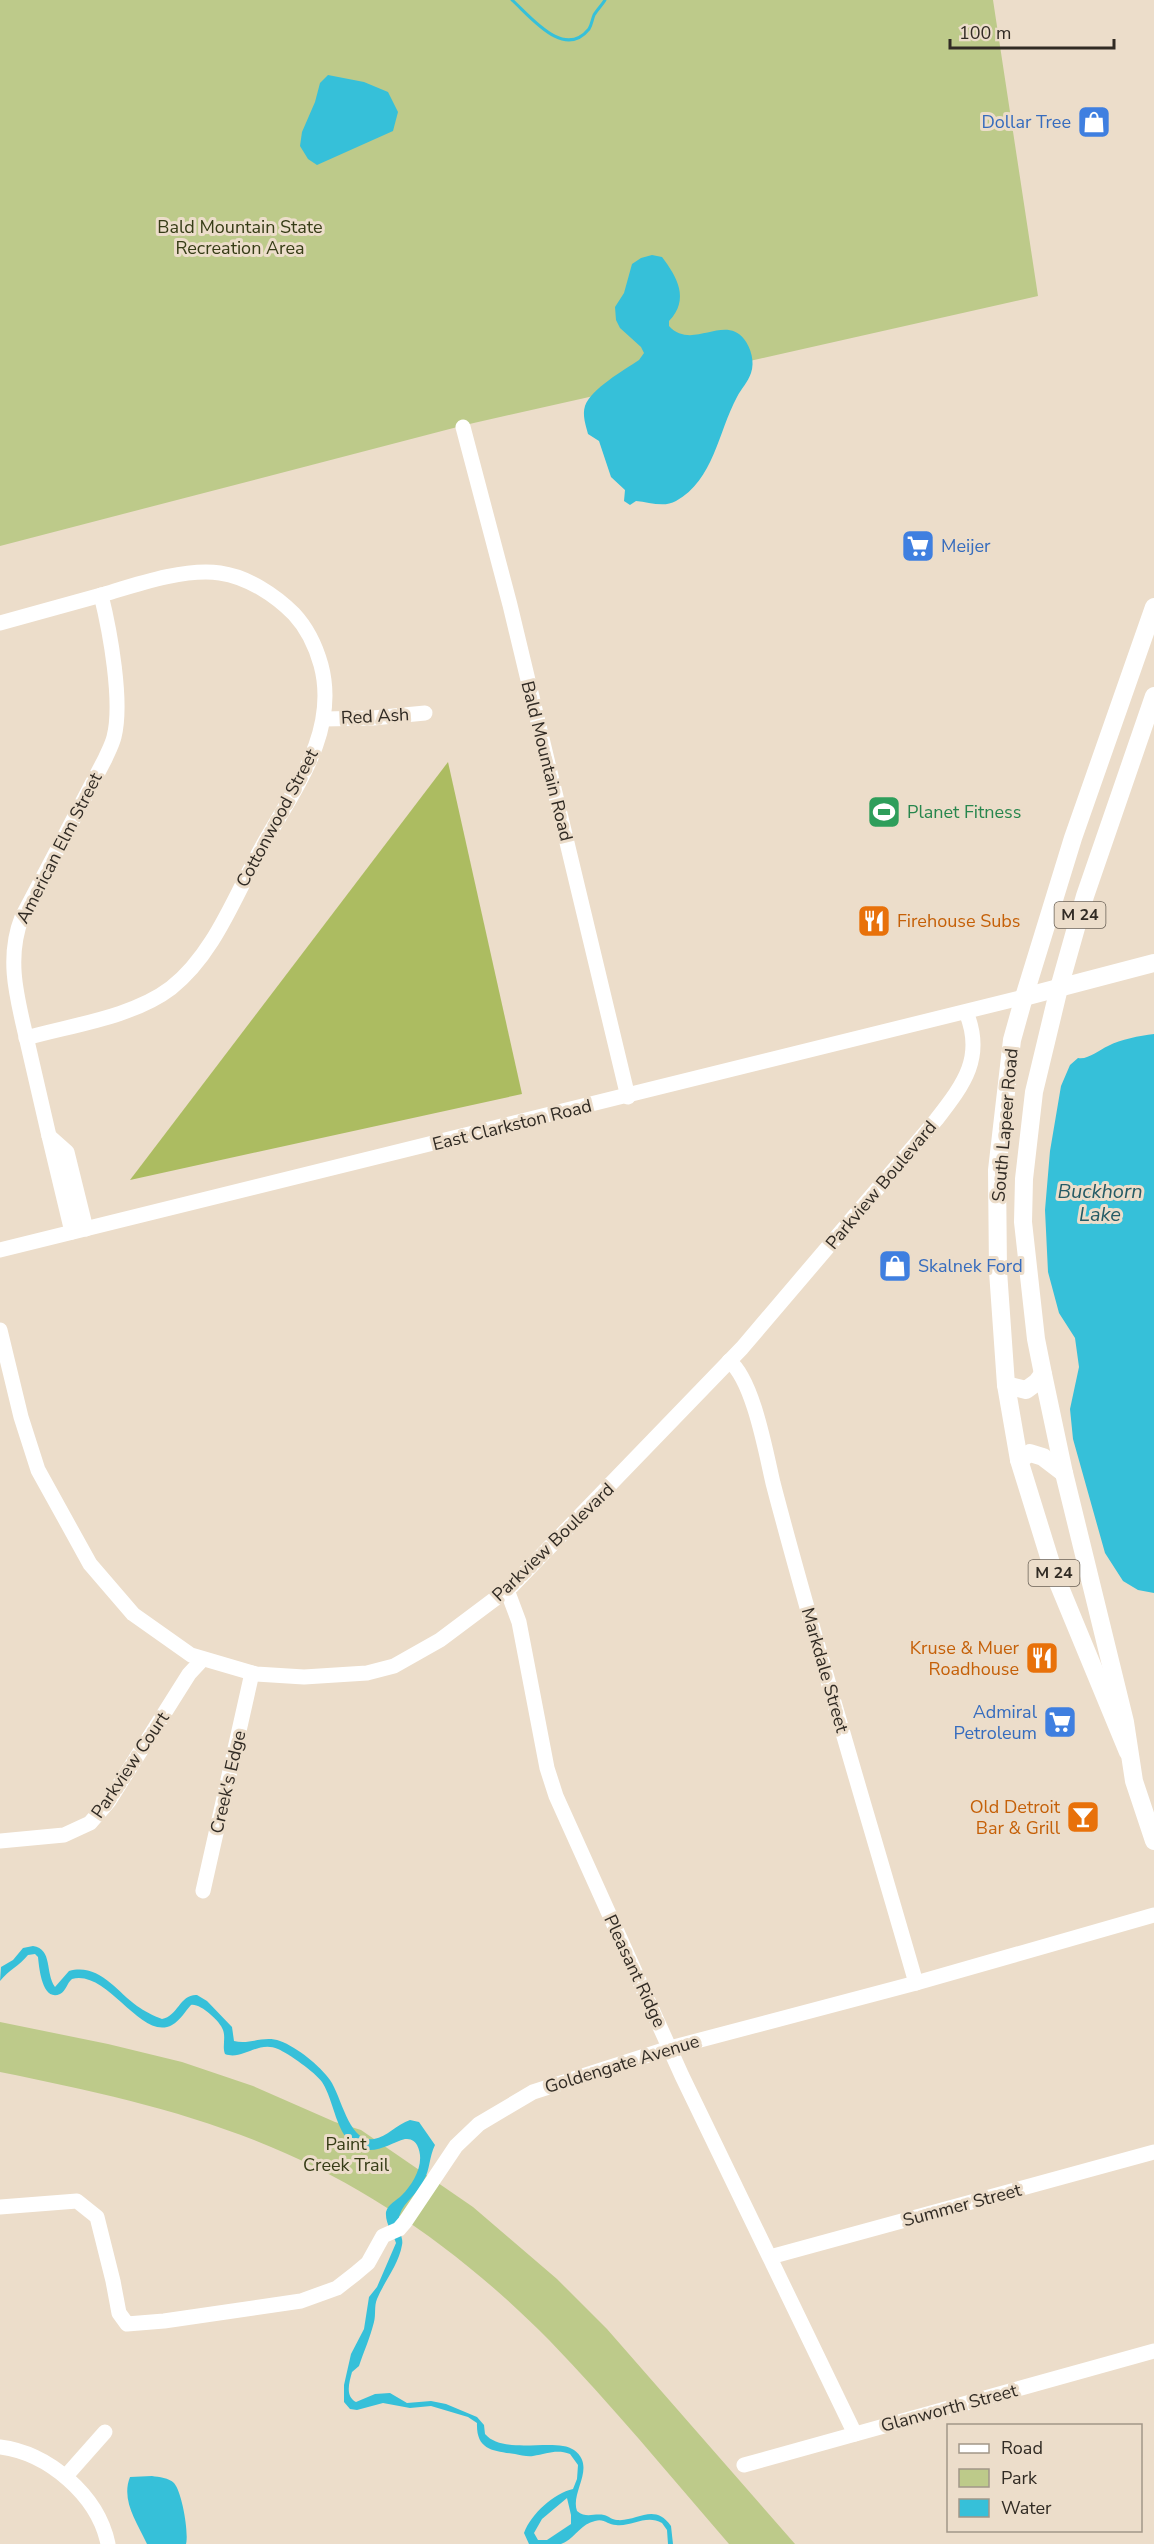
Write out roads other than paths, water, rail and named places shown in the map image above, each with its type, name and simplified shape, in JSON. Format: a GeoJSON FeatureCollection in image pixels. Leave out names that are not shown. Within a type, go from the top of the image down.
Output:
{"type":"FeatureCollection","features":[{"type":"Feature","properties":{"kind":"main road","name":"South Lapeer Road"},"geometry":{"type":"LineString","coordinates":[[1128,1752],[1054,1573],[1019,1460],[1006,1384],[998,1271],[997,1170],[1012,1040],[1067,857],[1154,607]]}},
{"type":"Feature","properties":{"kind":"main road"},"geometry":{"type":"LineString","coordinates":[[1103,843],[1102,820],[1140,704],[1137,689],[1128,684]]}},
{"type":"Feature","properties":{"kind":"main road","name":"South Lapeer Road"},"geometry":{"type":"LineString","coordinates":[[1154,696],[1085,896],[1059,988],[1034,1092],[1024,1179],[1023,1221],[1036,1339],[1043,1374],[1064,1473],[1125,1722],[1134,1780],[1154,1841]]}},
{"type":"Feature","properties":{"kind":"main road"},"geometry":{"type":"LineString","coordinates":[[1024,997],[1154,963]]}},
{"type":"Feature","properties":{"kind":"main road"},"geometry":{"type":"LineString","coordinates":[[1006,1384],[1026,1390],[1043,1374]]}},
{"type":"Feature","properties":{"kind":"main road"},"geometry":{"type":"LineString","coordinates":[[1019,1460],[1030,1453],[1043,1457],[1064,1473]]}},
{"type":"Feature","properties":{"kind":"street","name":"Bald Mountain Road"},"geometry":{"type":"LineString","coordinates":[[463,427],[510,605],[628,1096]]}},
{"type":"Feature","properties":{"kind":"street","name":"Cottonwood Street"},"geometry":{"type":"LineString","coordinates":[[0,623],[165,578],[220,573],[276,596],[299,619],[316,649],[323,675],[324,719],[320,739],[215,934],[196,964],[171,987],[148,1003],[26,1038]]}},
{"type":"Feature","properties":{"kind":"street","name":"American Elm Street"},"geometry":{"type":"LineString","coordinates":[[79,1230],[67,1152],[49,1136],[16,997],[13,956],[16,932],[105,759],[114,736],[116,691],[110,633],[101,595]]}},
{"type":"Feature","properties":{"kind":"street","name":"Red Ash"},"geometry":{"type":"LineString","coordinates":[[324,719],[373,718],[425,713]]}},
{"type":"Feature","properties":{"kind":"street","name":"East Clarkston Road"},"geometry":{"type":"LineString","coordinates":[[0,1250],[1024,997]]}},
{"type":"Feature","properties":{"kind":"street","name":"Parkview Boulevard"},"geometry":{"type":"LineString","coordinates":[[0,1330],[16,1388],[21,1417],[38,1470],[90,1564],[133,1614],[191,1655],[252,1673],[304,1677],[338,1676],[367,1673],[394,1666],[440,1640],[507,1590],[609,1489],[729,1361],[929,1129],[964,1083],[975,1046],[973,1029],[966,1012]]}},
{"type":"Feature","properties":{"kind":"street","name":"Markdale Street"},"geometry":{"type":"LineString","coordinates":[[729,1361],[737,1367],[745,1382],[756,1416],[801,1588],[916,1983]]}},
{"type":"Feature","properties":{"kind":"street","name":"Pleasant Ridge"},"geometry":{"type":"LineString","coordinates":[[507,1590],[519,1622],[547,1768],[556,1796],[670,2048],[855,2434]]}},
{"type":"Feature","properties":{"kind":"street","name":"Parkview Court"},"geometry":{"type":"LineString","coordinates":[[0,1841],[64,1835],[90,1823],[110,1801],[189,1674],[202,1660]]}},
{"type":"Feature","properties":{"kind":"street","name":"Creek's Edge"},"geometry":{"type":"LineString","coordinates":[[203,1892],[252,1673]]}},
{"type":"Feature","properties":{"kind":"street","name":"Goldengate Avenue"},"geometry":{"type":"LineString","coordinates":[[0,2207],[77,2201],[97,2217],[114,2281],[118,2313],[127,2324],[164,2321],[301,2301],[337,2288],[368,2263],[383,2236],[399,2229],[405,2222],[456,2146],[479,2124],[533,2092],[670,2048],[916,1983],[1154,1915]]}},
{"type":"Feature","properties":{"kind":"street","name":"Summer Street"},"geometry":{"type":"LineString","coordinates":[[770,2257],[1154,2152]]}},
{"type":"Feature","properties":{"kind":"street","name":"Glanworth Street"},"geometry":{"type":"LineString","coordinates":[[744,2465],[1154,2351]]}},
{"type":"Feature","properties":{"kind":"street"},"geometry":{"type":"LineString","coordinates":[[66,2476],[105,2432]]}},
{"type":"Feature","properties":{"kind":"street"},"geometry":{"type":"LineString","coordinates":[[0,2447],[9,2448],[43,2462],[66,2476],[79,2488],[96,2516],[108,2544]]}},
{"type":"Feature","properties":{"kind":"water"},"geometry":{"type":"Polygon","coordinates":[[[328,75],[364,82],[388,92],[398,112],[393,131],[317,165],[308,159],[300,146],[302,132],[315,102],[320,83],[328,75]]]}},
{"type":"Feature","properties":{"kind":"water"},"geometry":{"type":"Polygon","coordinates":[[[652,255],[662,257],[679,288],[679,305],[669,321],[669,326],[678,333],[688,335],[718,330],[736,332],[749,347],[753,364],[750,376],[730,411],[714,454],[699,481],[689,492],[671,503],[636,501],[630,505],[624,501],[625,490],[611,477],[599,441],[588,434],[584,409],[594,393],[639,360],[644,353],[641,347],[620,328],[616,320],[615,307],[624,293],[632,264],[652,255]]]}},
{"type":"Feature","properties":{"kind":"water","name":"Buckhorn Lake"},"geometry":{"type":"Polygon","coordinates":[[[1154,1034],[1154,1593],[1138,1590],[1123,1581],[1105,1553],[1073,1439],[1070,1409],[1079,1367],[1075,1338],[1059,1313],[1048,1272],[1045,1210],[1050,1151],[1061,1086],[1070,1065],[1078,1058],[1090,1056],[1119,1041],[1154,1034]]]}},
{"type":"Feature","properties":{"kind":"water"},"geometry":{"type":"Polygon","coordinates":[[[33,1946],[43,1952],[55,1987],[69,1971],[89,1971],[106,1980],[140,2008],[162,2019],[172,2014],[187,1998],[197,1995],[207,2001],[232,2027],[234,2041],[274,2039],[294,2048],[314,2063],[330,2080],[352,2127],[365,2139],[379,2138],[410,2120],[419,2122],[435,2145],[421,2185],[401,2212],[398,2222],[402,2242],[400,2252],[377,2299],[375,2319],[369,2339],[359,2366],[352,2372],[350,2396],[356,2402],[375,2394],[390,2393],[407,2403],[431,2401],[446,2404],[477,2417],[484,2425],[485,2434],[504,2444],[566,2446],[574,2450],[583,2464],[577,2496],[577,2511],[584,2515],[604,2515],[617,2520],[658,2515],[671,2526],[673,2544],[668,2544],[667,2530],[662,2523],[656,2521],[645,2520],[613,2525],[598,2520],[585,2525],[561,2544],[529,2544],[524,2533],[532,2519],[551,2500],[573,2489],[577,2479],[578,2465],[570,2454],[556,2452],[529,2456],[487,2448],[479,2439],[477,2423],[468,2417],[431,2406],[410,2408],[383,2403],[357,2410],[350,2409],[344,2402],[344,2385],[351,2354],[364,2329],[369,2297],[377,2287],[396,2243],[386,2212],[390,2205],[411,2185],[419,2165],[419,2152],[415,2142],[405,2139],[374,2150],[359,2148],[344,2134],[327,2091],[314,2073],[289,2055],[271,2047],[257,2048],[238,2055],[225,2054],[224,2033],[221,2026],[209,2013],[195,2005],[191,2005],[172,2025],[160,2027],[148,2024],[98,1984],[85,1979],[72,1979],[62,1993],[54,1995],[45,1988],[38,1957],[35,1954],[28,1955],[0,1981],[1,1967],[13,1960],[23,1948],[33,1946]],[[567,2498],[542,2519],[534,2533],[538,2540],[547,2540],[571,2524],[567,2498]]]}},
{"type":"Feature","properties":{"kind":"water"},"geometry":{"type":"Polygon","coordinates":[[[152,2476],[169,2480],[177,2488],[187,2531],[186,2544],[147,2544],[138,2526],[128,2502],[130,2477],[152,2476]]]}},
{"type":"Feature","properties":{"kind":"waterway"},"geometry":{"type":"LineString","coordinates":[[512,0],[538,25],[559,38],[569,40],[579,37],[589,29],[594,15],[605,0]]}},
{"type":"Feature","properties":{"kind":"place","name":"Dollar Tree"},"geometry":{"type":"Point","coordinates":[1094,122]}},
{"type":"Feature","properties":{"kind":"place","name":"Meijer"},"geometry":{"type":"Point","coordinates":[918,546]}},
{"type":"Feature","properties":{"kind":"place","name":"Planet Fitness"},"geometry":{"type":"Point","coordinates":[884,812]}},
{"type":"Feature","properties":{"kind":"place","name":"Firehouse Subs"},"geometry":{"type":"Point","coordinates":[874,921]}},
{"type":"Feature","properties":{"kind":"place","name":"Skalnek Ford"},"geometry":{"type":"Point","coordinates":[895,1266]}},
{"type":"Feature","properties":{"kind":"place","name":"Kruse & Muer Roadhouse"},"geometry":{"type":"Point","coordinates":[1042,1658]}},
{"type":"Feature","properties":{"kind":"place","name":"Admiral Petroleum"},"geometry":{"type":"Point","coordinates":[1060,1722]}},
{"type":"Feature","properties":{"kind":"place","name":"Old Detroit Bar & Grill"},"geometry":{"type":"Point","coordinates":[1083,1817]}},
{"type":"Feature","properties":{"kind":"park label","name":"Bald Mountain State Recreation Area"},"geometry":{"type":"Point","coordinates":[240,237]}},
{"type":"Feature","properties":{"kind":"park label","name":"Paint Creek Trail"},"geometry":{"type":"Point","coordinates":[346,2154]}}]}
